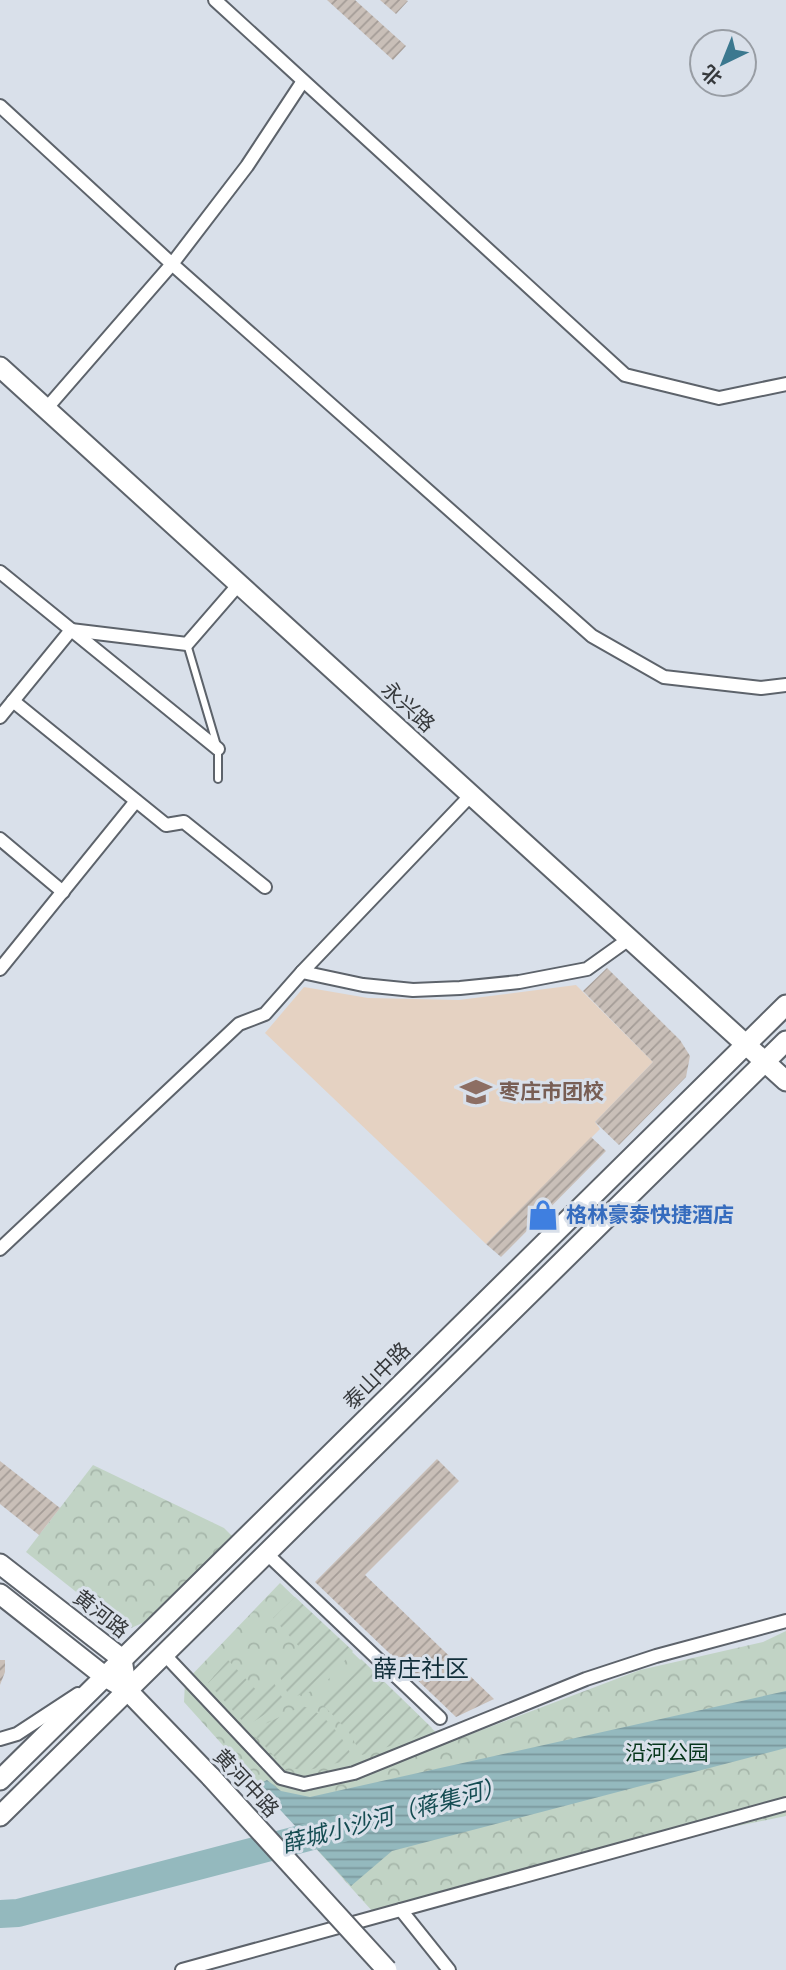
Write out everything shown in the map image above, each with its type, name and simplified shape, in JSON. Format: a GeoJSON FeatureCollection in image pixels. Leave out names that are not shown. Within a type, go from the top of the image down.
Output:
{"type":"FeatureCollection","features":[{"type":"Feature","properties":{"kind":"main road","name":"永兴路"},"geometry":{"type":"LineString","coordinates":[[0,367],[786,1081]]}},
{"type":"Feature","properties":{"kind":"main road","name":"泰山中路"},"geometry":{"type":"LineString","coordinates":[[0,1780],[786,1005]]}},
{"type":"Feature","properties":{"kind":"main road"},"geometry":{"type":"LineString","coordinates":[[2,1814],[786,1041]]}},
{"type":"Feature","properties":{"kind":"main road","name":"黄河路"},"geometry":{"type":"LineString","coordinates":[[0,1564],[122,1659],[127,1690]]}},
{"type":"Feature","properties":{"kind":"main road"},"geometry":{"type":"LineString","coordinates":[[0,1594],[104,1676],[127,1690]]}},
{"type":"Feature","properties":{"kind":"main road","name":"黄河中路"},"geometry":{"type":"LineString","coordinates":[[127,1690],[211,1777],[387,1970]]}},
{"type":"Feature","properties":{"kind":"street"},"geometry":{"type":"LineString","coordinates":[[215,0],[625,375],[719,398],[786,384]]}},
{"type":"Feature","properties":{"kind":"street"},"geometry":{"type":"LineString","coordinates":[[47,409],[172,264],[247,166],[303,81]]}},
{"type":"Feature","properties":{"kind":"street"},"geometry":{"type":"LineString","coordinates":[[0,106],[172,264],[592,636],[664,677],[751,687],[786,685]]}},
{"type":"Feature","properties":{"kind":"street"},"geometry":{"type":"LineString","coordinates":[[0,572],[218,749]]}},
{"type":"Feature","properties":{"kind":"street"},"geometry":{"type":"LineString","coordinates":[[71,630],[187,644],[239,584]]}},
{"type":"Feature","properties":{"kind":"street"},"geometry":{"type":"LineString","coordinates":[[0,717],[71,630]]}},
{"type":"Feature","properties":{"kind":"street"},"geometry":{"type":"LineString","coordinates":[[13,701],[166,825],[184,822],[265,887]]}},
{"type":"Feature","properties":{"kind":"street"},"geometry":{"type":"LineString","coordinates":[[0,1249],[239,1024],[265,1014],[471,795]]}},
{"type":"Feature","properties":{"kind":"street"},"geometry":{"type":"LineString","coordinates":[[0,969],[136,801]]}},
{"type":"Feature","properties":{"kind":"street"},"geometry":{"type":"LineString","coordinates":[[0,838],[63,892]]}},
{"type":"Feature","properties":{"kind":"street"},"geometry":{"type":"LineString","coordinates":[[302,972],[363,985],[413,990],[460,988],[519,982],[587,969],[629,939]]}},
{"type":"Feature","properties":{"kind":"street"},"geometry":{"type":"LineString","coordinates":[[266,1553],[440,1718]]}},
{"type":"Feature","properties":{"kind":"street"},"geometry":{"type":"LineString","coordinates":[[164,1654],[281,1778],[304,1784],[354,1773],[586,1679],[656,1656],[786,1621]]}},
{"type":"Feature","properties":{"kind":"street"},"geometry":{"type":"LineString","coordinates":[[0,1739],[17,1734],[104,1676]]}},
{"type":"Feature","properties":{"kind":"street"},"geometry":{"type":"LineString","coordinates":[[182,1970],[786,1804]]}},
{"type":"Feature","properties":{"kind":"street"},"geometry":{"type":"LineString","coordinates":[[401,1910],[449,1970]]}},
{"type":"Feature","properties":{"kind":"lane"},"geometry":{"type":"LineString","coordinates":[[187,644],[218,749],[218,779]]}},
{"type":"Feature","properties":{"kind":"shaded area","name":"枣庄市团校"},"geometry":{"type":"Polygon","coordinates":[[[576,985],[653,1062],[595,1122],[600,1129],[486,1244],[265,1033],[304,987],[368,998],[459,1000],[576,985]]]}},
{"type":"Feature","properties":{"kind":"green space"},"geometry":{"type":"Polygon","coordinates":[[[93,1465],[224,1528],[233,1537],[147,1621],[131,1628],[119,1626],[26,1552],[93,1465]]]}},
{"type":"Feature","properties":{"kind":"green space","name":"沿河公园"},"geometry":{"type":"Polygon","coordinates":[[[280,1583],[447,1743],[640,1670],[763,1642],[786,1631],[786,1816],[713,1831],[382,1922],[184,1702],[185,1682],[280,1583]]]}},
{"type":"Feature","properties":{"kind":"green space"},"geometry":{"type":"Polygon","coordinates":[[[295,1597],[353,1651],[326,1682],[312,1691],[290,1698],[280,1677],[305,1653],[273,1618],[295,1597]]]}},
{"type":"Feature","properties":{"kind":"green space"},"geometry":{"type":"Polygon","coordinates":[[[361,1659],[432,1728],[409,1740],[362,1755],[348,1731],[324,1706],[323,1697],[350,1673],[361,1659]]]}},
{"type":"Feature","properties":{"kind":"green space"},"geometry":{"type":"Polygon","coordinates":[[[228,1660],[261,1695],[274,1683],[283,1699],[282,1703],[247,1726],[208,1683],[228,1660]]]}},
{"type":"Feature","properties":{"kind":"green space"},"geometry":{"type":"Polygon","coordinates":[[[302,1706],[318,1714],[333,1727],[353,1759],[305,1771],[283,1766],[254,1734],[261,1726],[302,1706]]]}},
{"type":"Feature","properties":{"kind":"water"},"geometry":{"type":"Polygon","coordinates":[[[786,1691],[786,1748],[392,1851],[351,1886],[257,1785],[267,1780],[281,1791],[310,1797],[786,1691]]]}},
{"type":"Feature","properties":{"kind":"building"},"geometry":{"type":"Polygon","coordinates":[[[327,0],[355,0],[406,46],[393,60],[327,0]]]}},
{"type":"Feature","properties":{"kind":"building"},"geometry":{"type":"Polygon","coordinates":[[[380,0],[406,0],[408,1],[396,14],[380,0]]]}},
{"type":"Feature","properties":{"kind":"building"},"geometry":{"type":"Polygon","coordinates":[[[607,968],[680,1040],[690,1056],[686,1077],[619,1145],[595,1122],[653,1062],[583,991],[607,968]]]}},
{"type":"Feature","properties":{"kind":"building"},"geometry":{"type":"Polygon","coordinates":[[[591,1137],[606,1151],[501,1257],[486,1244],[591,1137]]]}},
{"type":"Feature","properties":{"kind":"building"},"geometry":{"type":"Polygon","coordinates":[[[437,1459],[459,1481],[365,1575],[494,1699],[456,1717],[315,1582],[437,1459]]]}},
{"type":"Feature","properties":{"kind":"building"},"geometry":{"type":"Polygon","coordinates":[[[0,1461],[60,1508],[39,1535],[0,1504],[0,1461]]]}},
{"type":"Feature","properties":{"kind":"building"},"geometry":{"type":"Polygon","coordinates":[[[0,1660],[5,1660],[5,1672],[0,1685],[0,1660]]]}},
{"type":"Feature","properties":{"kind":"waterway","name":"薛城小沙河（蒋集河）"},"geometry":{"type":"LineString","coordinates":[[0,1914],[18,1913],[343,1828]]}},
{"type":"Feature","properties":{"kind":"place","name":"枣庄市团校"},"geometry":{"type":"Point","coordinates":[476,1092]}},
{"type":"Feature","properties":{"kind":"place","name":"格林豪泰快捷酒店"},"geometry":{"type":"Point","coordinates":[543,1215]}},
{"type":"Feature","properties":{"kind":"district","name":"薛庄社区"},"geometry":{"type":"Point","coordinates":[421,1669]}}]}
